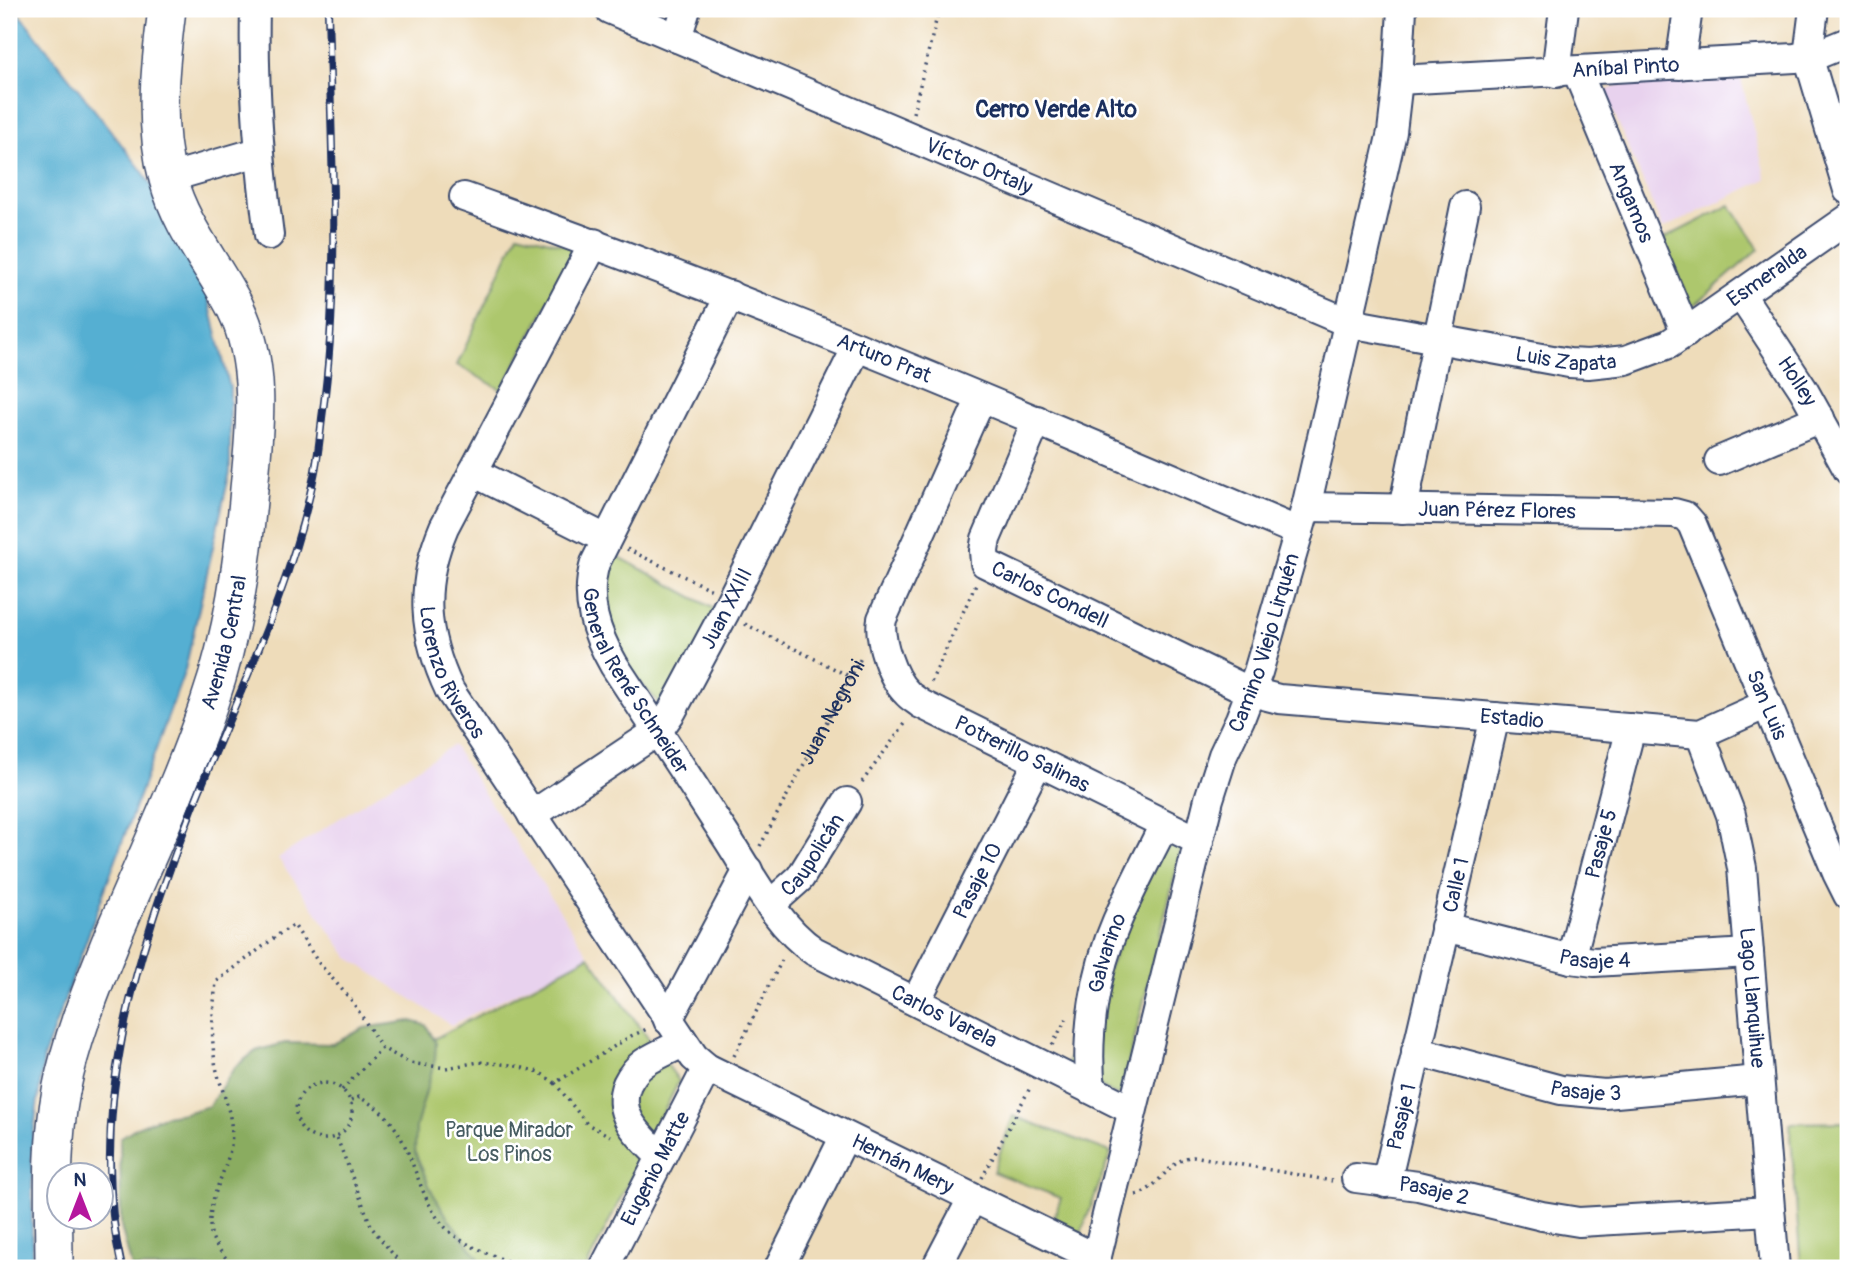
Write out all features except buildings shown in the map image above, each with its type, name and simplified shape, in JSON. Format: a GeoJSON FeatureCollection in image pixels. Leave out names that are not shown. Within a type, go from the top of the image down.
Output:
{"type":"FeatureCollection","features":[{"type":"Feature","properties":{"kind":"main road","name":"Avenida Central"},"geometry":{"type":"LineString","coordinates":[[54,1268],[53,1150],[61,1090],[69,1058],[93,985],[210,702],[231,621],[249,491],[256,402],[253,370],[243,328],[236,310],[180,214],[162,153],[159,103],[167,9]]}},
{"type":"Feature","properties":{"kind":"street"},"geometry":{"type":"LineString","coordinates":[[255,9],[253,57],[258,152],[269,235]]}},
{"type":"Feature","properties":{"kind":"street","name":"Víctor Ortaly"},"geometry":{"type":"LineString","coordinates":[[609,9],[1349,323]]}},
{"type":"Feature","properties":{"kind":"street"},"geometry":{"type":"LineString","coordinates":[[677,38],[686,9]]}},
{"type":"Feature","properties":{"kind":"street","name":"Camino Viejo Lirquén"},"geometry":{"type":"LineString","coordinates":[[1095,1263],[1199,841],[1223,755],[1251,692],[1303,519],[1386,159],[1398,80],[1402,9]]}},
{"type":"Feature","properties":{"kind":"street"},"geometry":{"type":"LineString","coordinates":[[1564,9],[1567,72]]}},
{"type":"Feature","properties":{"kind":"street"},"geometry":{"type":"LineString","coordinates":[[1681,65],[1688,9]]}},
{"type":"Feature","properties":{"kind":"street"},"geometry":{"type":"LineString","coordinates":[[1814,9],[1808,56],[1848,190]]}},
{"type":"Feature","properties":{"kind":"street","name":"Aníbal Pinto"},"geometry":{"type":"LineString","coordinates":[[1398,80],[1808,56],[1848,42]]}},
{"type":"Feature","properties":{"kind":"street","name":"Angamos"},"geometry":{"type":"LineString","coordinates":[[1567,72],[1686,333]]}},
{"type":"Feature","properties":{"kind":"street"},"geometry":{"type":"LineString","coordinates":[[168,178],[258,152]]}},
{"type":"Feature","properties":{"kind":"street","name":"Arturo Prat"},"geometry":{"type":"LineString","coordinates":[[464,197],[730,295],[1037,420],[1303,519]]}},
{"type":"Feature","properties":{"kind":"street"},"geometry":{"type":"LineString","coordinates":[[1404,509],[1465,206]]}},
{"type":"Feature","properties":{"kind":"street","name":"Esmeralda"},"geometry":{"type":"LineString","coordinates":[[1686,333],[1845,226]]}},
{"type":"Feature","properties":{"kind":"street","name":"Lorenzo Riveros"},"geometry":{"type":"LineString","coordinates":[[594,243],[444,527],[432,559],[426,597],[430,639],[450,691],[683,1043],[720,1064]]}},
{"type":"Feature","properties":{"kind":"street","name":"General René Schneider"},"geometry":{"type":"LineString","coordinates":[[730,295],[607,539],[595,564],[590,584],[596,629],[610,659],[771,904]]}},
{"type":"Feature","properties":{"kind":"street","name":"Holley"},"geometry":{"type":"LineString","coordinates":[[1741,295],[1820,418],[1848,470]]}},
{"type":"Feature","properties":{"kind":"street","name":"Luis Zapata"},"geometry":{"type":"LineString","coordinates":[[1349,323],[1552,361],[1588,364],[1626,360],[1648,353],[1686,333]]}},
{"type":"Feature","properties":{"kind":"street","name":"Juan XXIII"},"geometry":{"type":"LineString","coordinates":[[532,815],[658,731],[673,711],[857,347]]}},
{"type":"Feature","properties":{"kind":"street"},"geometry":{"type":"LineString","coordinates":[[880,633],[881,619],[981,398]]}},
{"type":"Feature","properties":{"kind":"street"},"geometry":{"type":"LineString","coordinates":[[1720,461],[1820,418]]}},
{"type":"Feature","properties":{"kind":"street","name":"Carlos Condell"},"geometry":{"type":"LineString","coordinates":[[1037,420],[986,539],[985,563],[1251,692]]}},
{"type":"Feature","properties":{"kind":"street"},"geometry":{"type":"LineString","coordinates":[[473,472],[607,539]]}},
{"type":"Feature","properties":{"kind":"street","name":"Juan Pérez Flores"},"geometry":{"type":"LineString","coordinates":[[1303,519],[1404,509],[1674,513],[1685,516]]}},
{"type":"Feature","properties":{"kind":"street","name":"San Luis"},"geometry":{"type":"LineString","coordinates":[[1685,516],[1692,524],[1848,895]]}},
{"type":"Feature","properties":{"kind":"street","name":"Potrerillo Salinas"},"geometry":{"type":"LineString","coordinates":[[880,633],[885,651],[907,695],[920,704],[1199,841]]}},
{"type":"Feature","properties":{"kind":"street","name":"Estadio"},"geometry":{"type":"LineString","coordinates":[[1251,692],[1279,699],[1700,734],[1767,704]]}},
{"type":"Feature","properties":{"kind":"street","name":"Calle 1"},"geometry":{"type":"LineString","coordinates":[[1416,1051],[1495,717]]}},
{"type":"Feature","properties":{"kind":"street","name":"Pasaje 5"},"geometry":{"type":"LineString","coordinates":[[1571,959],[1631,728]]}},
{"type":"Feature","properties":{"kind":"street","name":"Lago Llanquihue"},"geometry":{"type":"LineString","coordinates":[[1700,734],[1736,833],[1742,868],[1775,1268]]}},
{"type":"Feature","properties":{"kind":"street","name":"Pasaje 10"},"geometry":{"type":"LineString","coordinates":[[916,1001],[1038,762]]}},
{"type":"Feature","properties":{"kind":"street","name":"Caupolicán"},"geometry":{"type":"LineString","coordinates":[[771,904],[800,878],[847,802]]}},
{"type":"Feature","properties":{"kind":"street","name":"Galvarino"},"geometry":{"type":"LineString","coordinates":[[1091,1089],[1089,1031],[1107,951],[1116,924],[1164,825]]}},
{"type":"Feature","properties":{"kind":"street"},"geometry":{"type":"LineString","coordinates":[[668,1020],[748,870]]}},
{"type":"Feature","properties":{"kind":"street","name":"Carlos Varela"},"geometry":{"type":"LineString","coordinates":[[771,904],[794,936],[814,951],[1132,1111]]}},
{"type":"Feature","properties":{"kind":"street","name":"Pasaje 4"},"geometry":{"type":"LineString","coordinates":[[1445,927],[1571,959],[1615,963],[1749,953]]}},
{"type":"Feature","properties":{"kind":"street"},"geometry":{"type":"LineString","coordinates":[[661,1157],[630,1123],[624,1107],[624,1095],[630,1079],[644,1062],[683,1043]]}},
{"type":"Feature","properties":{"kind":"street","name":"Pasaje 3"},"geometry":{"type":"LineString","coordinates":[[1416,1051],[1582,1093],[1605,1094],[1759,1080]]}},
{"type":"Feature","properties":{"kind":"street","name":"Pasaje 1"},"geometry":{"type":"LineString","coordinates":[[1386,1183],[1416,1051]]}},
{"type":"Feature","properties":{"kind":"street","name":"Hernán Mery"},"geometry":{"type":"LineString","coordinates":[[720,1064],[845,1136],[1095,1263]]}},
{"type":"Feature","properties":{"kind":"street","name":"Eugenio Matte"},"geometry":{"type":"LineString","coordinates":[[604,1268],[661,1157],[720,1064]]}},
{"type":"Feature","properties":{"kind":"street"},"geometry":{"type":"LineString","coordinates":[[779,1268],[845,1136]]}},
{"type":"Feature","properties":{"kind":"street","name":"Pasaje 2"},"geometry":{"type":"LineString","coordinates":[[1356,1178],[1418,1186],[1542,1216],[1579,1222],[1770,1210]]}},
{"type":"Feature","properties":{"kind":"street"},"geometry":{"type":"LineString","coordinates":[[936,1268],[972,1199]]}},
{"type":"Feature","properties":{"kind":"path"},"geometry":{"type":"LineString","coordinates":[[907,135],[939,9]]}},
{"type":"Feature","properties":{"kind":"path"},"geometry":{"type":"LineString","coordinates":[[607,539],[851,677]]}},
{"type":"Feature","properties":{"kind":"path","name":"Juan Negroni"},"geometry":{"type":"LineString","coordinates":[[748,870],[870,641],[880,633]]}},
{"type":"Feature","properties":{"kind":"path"},"geometry":{"type":"LineString","coordinates":[[235,1268],[211,1235],[211,1212],[231,1145],[230,1113],[216,1067],[211,1036],[216,982],[295,925],[318,962],[352,1001],[382,1048],[410,1063],[446,1068],[479,1062],[512,1065],[539,1072],[555,1083],[587,1124],[611,1137]]}},
{"type":"Feature","properties":{"kind":"path"},"geometry":{"type":"LineString","coordinates":[[720,1064],[794,936]]}},
{"type":"Feature","properties":{"kind":"path"},"geometry":{"type":"LineString","coordinates":[[555,1083],[631,1036],[668,1020]]}},
{"type":"Feature","properties":{"kind":"path"},"geometry":{"type":"LineString","coordinates":[[342,1090],[382,1048]]}},
{"type":"Feature","properties":{"kind":"path"},"geometry":{"type":"LineString","coordinates":[[317,1084],[334,1085],[351,1101],[351,1120],[345,1131],[337,1137],[316,1139],[299,1124],[297,1104],[309,1088],[317,1084]]}},
{"type":"Feature","properties":{"kind":"path"},"geometry":{"type":"LineString","coordinates":[[351,1101],[359,1097],[385,1115],[401,1137],[428,1203],[439,1220],[454,1235],[520,1268]]}},
{"type":"Feature","properties":{"kind":"path"},"geometry":{"type":"LineString","coordinates":[[337,1137],[372,1228],[404,1268]]}},
{"type":"Feature","properties":{"kind":"path"},"geometry":{"type":"LineString","coordinates":[[1114,1188],[1139,1195],[1173,1164],[1193,1156],[1341,1183],[1356,1178]]}},
{"type":"Feature","properties":{"kind":"shaded area"},"geometry":{"type":"Polygon","coordinates":[[[1741,79],[1766,179],[1663,229],[1605,92],[1618,85],[1741,79]]]}},
{"type":"Feature","properties":{"kind":"shaded area"},"geometry":{"type":"Polygon","coordinates":[[[453,745],[589,956],[451,1025],[349,958],[278,858],[453,745]]]}},
{"type":"Feature","properties":{"kind":"green space"},"geometry":{"type":"Polygon","coordinates":[[[1730,205],[1759,249],[1691,308],[1663,239],[1730,205]]]}},
{"type":"Feature","properties":{"kind":"green space"},"geometry":{"type":"Polygon","coordinates":[[[518,233],[577,248],[502,390],[457,365],[518,233]]]}},
{"type":"Feature","properties":{"kind":"green space"},"geometry":{"type":"Polygon","coordinates":[[[610,552],[718,611],[665,709],[613,654],[600,577],[610,552]]]}},
{"type":"Feature","properties":{"kind":"green space"},"geometry":{"type":"Polygon","coordinates":[[[1166,836],[1183,842],[1120,1097],[1066,1066],[1166,836]]]}},
{"type":"Feature","properties":{"kind":"green space","name":"Parque Mirador Los Pinos"},"geometry":{"type":"Polygon","coordinates":[[[589,956],[679,1081],[586,1268],[369,1268],[333,1093],[589,956]]]}},
{"type":"Feature","properties":{"kind":"green space"},"geometry":{"type":"Polygon","coordinates":[[[411,1021],[426,1025],[436,1043],[435,1059],[416,1127],[415,1152],[431,1190],[448,1218],[486,1268],[132,1268],[121,1227],[120,1138],[137,1127],[164,1116],[209,1106],[235,1067],[256,1051],[285,1043],[333,1044],[364,1028],[411,1021]]]}},
{"type":"Feature","properties":{"kind":"green space"},"geometry":{"type":"Polygon","coordinates":[[[1013,1116],[1111,1152],[1079,1239],[1050,1228],[1061,1198],[993,1172],[1013,1116]]]}},
{"type":"Feature","properties":{"kind":"green space"},"geometry":{"type":"Polygon","coordinates":[[[1848,1122],[1848,1268],[1801,1268],[1790,1123],[1848,1122]]]}},
{"type":"Feature","properties":{"kind":"water"},"geometry":{"type":"Polygon","coordinates":[[[18,12],[143,172],[200,265],[230,388],[230,472],[185,670],[44,1056],[32,1144],[32,1268],[9,1268],[9,15],[18,12]]]}},
{"type":"Feature","properties":{"kind":"railway"},"geometry":{"type":"LineString","coordinates":[[122,1268],[112,1210],[110,1152],[122,1036],[152,922],[171,866],[276,605],[304,520],[317,462],[328,367],[333,265],[328,9]]}},
{"type":"Feature","properties":{"kind":"district","name":"Cerro Verde Alto"},"geometry":{"type":"Point","coordinates":[1056,109]}}]}
